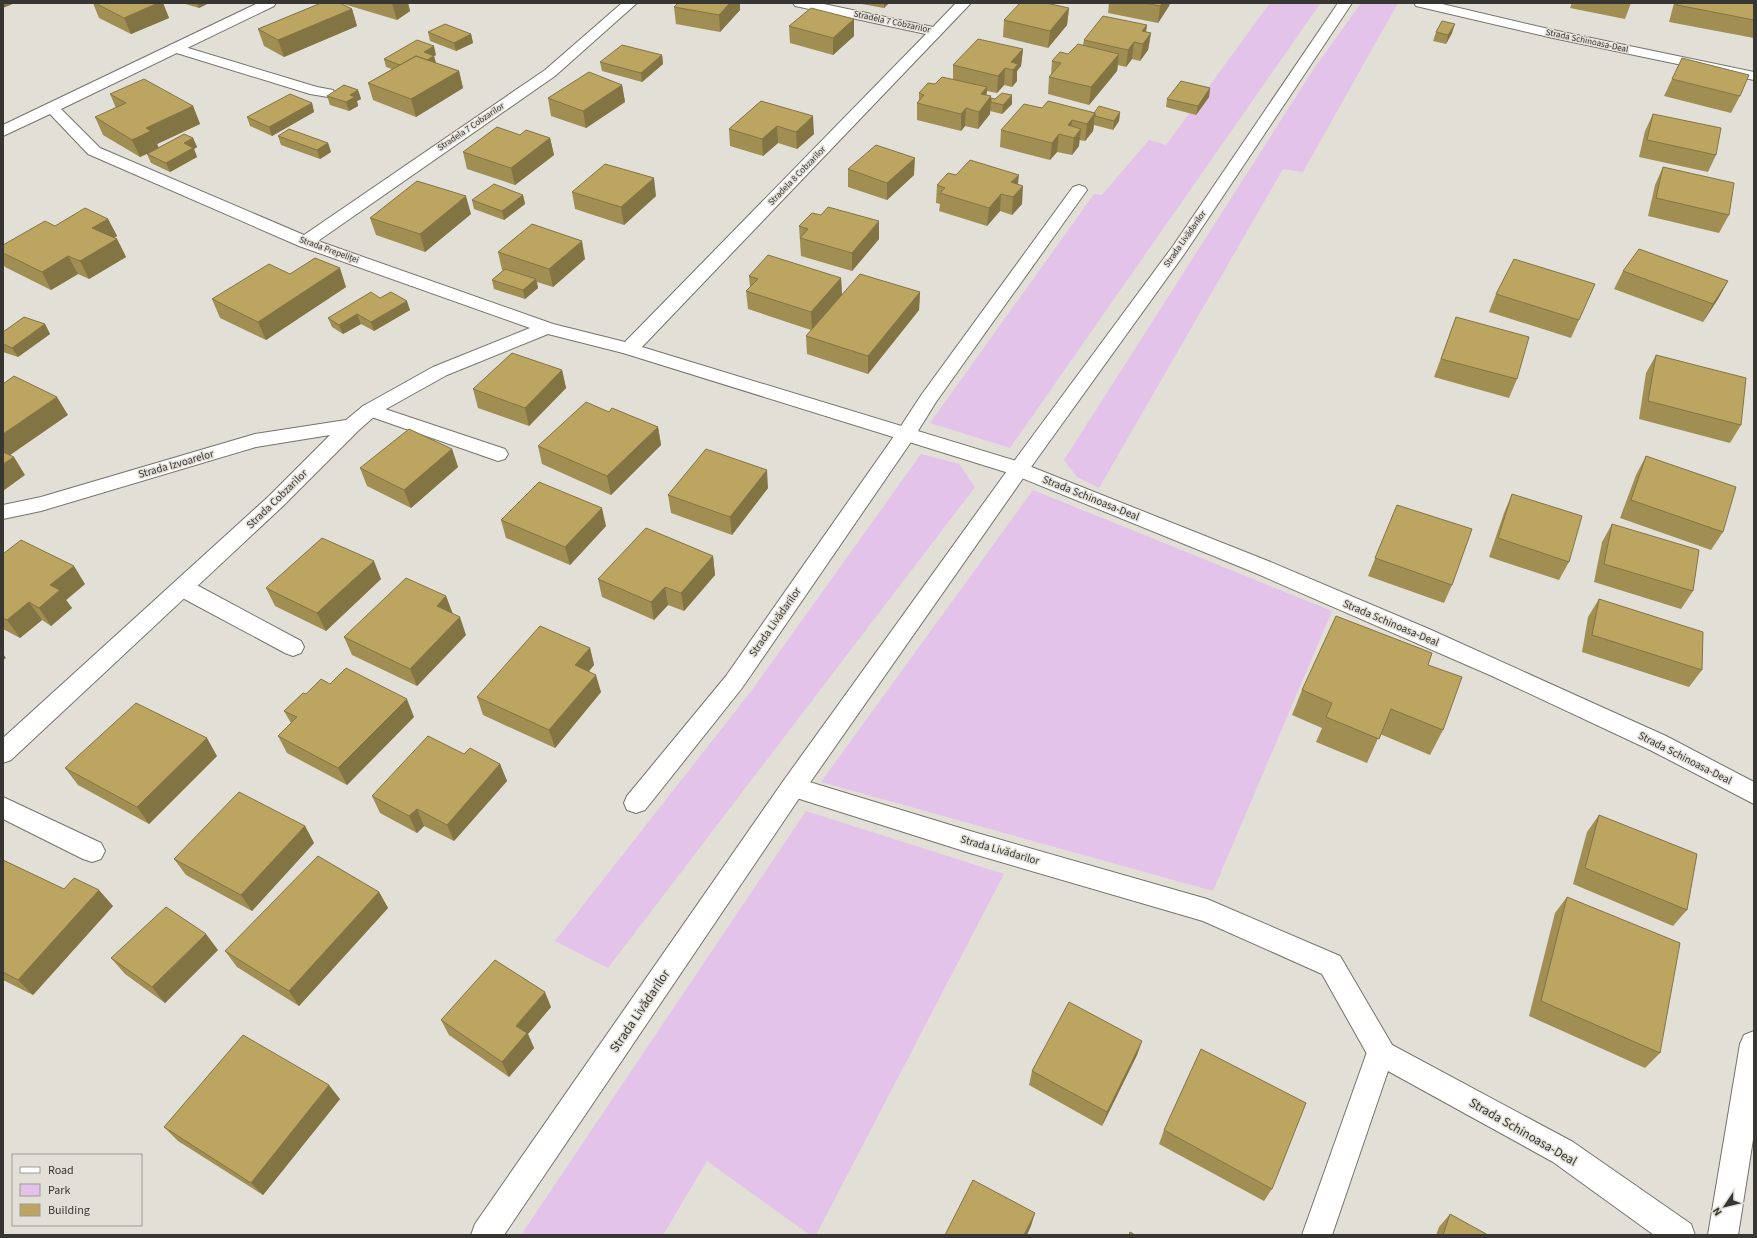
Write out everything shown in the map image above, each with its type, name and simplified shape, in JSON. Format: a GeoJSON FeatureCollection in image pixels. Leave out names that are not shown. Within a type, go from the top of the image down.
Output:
{"type":"FeatureCollection","features":[{"type":"Feature","properties":{"kind":"street"},"geometry":{"type":"LineString","coordinates":[[3,131],[269,3]]}},
{"type":"Feature","properties":{"kind":"street","name":"Stradela 7 Cobzarilor"},"geometry":{"type":"LineString","coordinates":[[305,242],[550,73],[630,3]]}},
{"type":"Feature","properties":{"kind":"street","name":"Stradela 7 Cobzarilor"},"geometry":{"type":"LineString","coordinates":[[800,3],[937,32]]}},
{"type":"Feature","properties":{"kind":"street","name":"Stradela 8 Cobzarilor"},"geometry":{"type":"LineString","coordinates":[[628,349],[964,3]]}},
{"type":"Feature","properties":{"kind":"street","name":"Strada Livădarilor"},"geometry":{"type":"LineString","coordinates":[[486,1235],[793,788],[1019,469],[1179,249],[1344,3]]}},
{"type":"Feature","properties":{"kind":"street","name":"Strada Schinoasa-Deal"},"geometry":{"type":"LineString","coordinates":[[1421,3],[1554,34],[1754,76]]}},
{"type":"Feature","properties":{"kind":"street"},"geometry":{"type":"LineString","coordinates":[[174,48],[315,91],[328,93]]}},
{"type":"Feature","properties":{"kind":"street","name":"Strada Prepeliței"},"geometry":{"type":"LineString","coordinates":[[51,108],[94,151],[305,242],[547,328],[628,349]]}},
{"type":"Feature","properties":{"kind":"street","name":"Strada Livădarilor"},"geometry":{"type":"LineString","coordinates":[[636,803],[734,682],[906,434],[929,398],[1079,190]]}},
{"type":"Feature","properties":{"kind":"street","name":"Strada Cobzarilor"},"geometry":{"type":"LineString","coordinates":[[3,753],[183,588],[276,501],[352,425],[370,410],[440,371],[547,328]]}},
{"type":"Feature","properties":{"kind":"street"},"geometry":{"type":"LineString","coordinates":[[628,349],[1019,469]]}},
{"type":"Feature","properties":{"kind":"street"},"geometry":{"type":"LineString","coordinates":[[370,410],[498,454]]}},
{"type":"Feature","properties":{"kind":"street","name":"Strada Izvoarelor"},"geometry":{"type":"LineString","coordinates":[[3,512],[40,504],[254,441],[352,425]]}},
{"type":"Feature","properties":{"kind":"street","name":"Strada Schinoasa-Deal"},"geometry":{"type":"LineString","coordinates":[[1019,469],[1242,559],[1476,659],[1659,744],[1754,794]]}},
{"type":"Feature","properties":{"kind":"street"},"geometry":{"type":"LineString","coordinates":[[183,588],[293,647]]}},
{"type":"Feature","properties":{"kind":"street","name":"Strada Livădarilor"},"geometry":{"type":"LineString","coordinates":[[793,788],[1207,911],[1331,965],[1381,1052]]}},
{"type":"Feature","properties":{"kind":"street"},"geometry":{"type":"LineString","coordinates":[[3,807],[92,851]]}},
{"type":"Feature","properties":{"kind":"street"},"geometry":{"type":"LineString","coordinates":[[1722,1235],[1754,1044]]}},
{"type":"Feature","properties":{"kind":"street"},"geometry":{"type":"LineString","coordinates":[[1317,1235],[1381,1052]]}},
{"type":"Feature","properties":{"kind":"street","name":"Strada Schinoasa-Deal"},"geometry":{"type":"LineString","coordinates":[[1381,1052],[1563,1152],[1680,1235]]}},
{"type":"Feature","properties":{"kind":"green space"},"geometry":{"type":"Polygon","coordinates":[[[1270,3],[1320,4],[1010,448],[930,423],[1094,194],[1102,195],[1149,140],[1166,145],[1270,3]]]}},
{"type":"Feature","properties":{"kind":"green space"},"geometry":{"type":"Polygon","coordinates":[[[1361,3],[1398,3],[1303,172],[1283,169],[1099,488],[1077,477],[1064,460],[1313,70],[1361,3]]]}},
{"type":"Feature","properties":{"kind":"green space"},"geometry":{"type":"Polygon","coordinates":[[[921,454],[959,464],[975,487],[608,968],[555,941],[752,690],[921,454]]]}},
{"type":"Feature","properties":{"kind":"green space"},"geometry":{"type":"Polygon","coordinates":[[[1033,490],[1332,611],[1213,891],[821,782],[1033,490]]]}},
{"type":"Feature","properties":{"kind":"green space"},"geometry":{"type":"Polygon","coordinates":[[[806,811],[1004,874],[816,1235],[810,1235],[707,1161],[663,1235],[521,1235],[806,811]]]}},
{"type":"Feature","properties":{"kind":"building"},"geometry":{"type":"Polygon","coordinates":[[[95,3],[158,3],[124,18],[95,3]]]}},
{"type":"Feature","properties":{"kind":"building"},"geometry":{"type":"Polygon","coordinates":[[[321,3],[340,3],[352,9],[278,40],[258,29],[321,3]]]}},
{"type":"Feature","properties":{"kind":"building"},"geometry":{"type":"Polygon","coordinates":[[[678,3],[730,3],[719,15],[674,7],[678,3]]]}},
{"type":"Feature","properties":{"kind":"building"},"geometry":{"type":"Polygon","coordinates":[[[1020,3],[1046,3],[1069,8],[1050,31],[1004,20],[1020,3]]]}},
{"type":"Feature","properties":{"kind":"building"},"geometry":{"type":"Polygon","coordinates":[[[1144,3],[1163,3],[1160,6],[1144,3]]]}},
{"type":"Feature","properties":{"kind":"building"},"geometry":{"type":"Polygon","coordinates":[[[1677,3],[1754,3],[1754,20],[1677,5],[1677,3]]]}},
{"type":"Feature","properties":{"kind":"building"},"geometry":{"type":"Polygon","coordinates":[[[811,8],[854,19],[833,38],[789,26],[811,8]]]}},
{"type":"Feature","properties":{"kind":"building"},"geometry":{"type":"Polygon","coordinates":[[[1103,16],[1147,25],[1142,31],[1151,33],[1143,44],[1134,42],[1128,50],[1084,40],[1103,16]]]}},
{"type":"Feature","properties":{"kind":"building"},"geometry":{"type":"Polygon","coordinates":[[[1442,21],[1455,24],[1448,35],[1436,32],[1442,21]]]}},
{"type":"Feature","properties":{"kind":"building"},"geometry":{"type":"Polygon","coordinates":[[[445,24],[471,34],[454,43],[428,32],[445,24]]]}},
{"type":"Feature","properties":{"kind":"building"},"geometry":{"type":"Polygon","coordinates":[[[978,39],[1023,49],[1011,62],[1018,64],[1013,70],[1005,68],[998,76],[953,65],[978,39]]]}},
{"type":"Feature","properties":{"kind":"building"},"geometry":{"type":"Polygon","coordinates":[[[417,40],[434,46],[424,52],[434,56],[427,60],[416,56],[400,65],[384,59],[417,40]]]}},
{"type":"Feature","properties":{"kind":"building"},"geometry":{"type":"Polygon","coordinates":[[[1078,44],[1119,54],[1091,87],[1049,77],[1061,63],[1052,61],[1060,52],[1068,54],[1078,44]]]}},
{"type":"Feature","properties":{"kind":"building"},"geometry":{"type":"Polygon","coordinates":[[[622,45],[662,55],[641,73],[600,62],[622,45]]]}},
{"type":"Feature","properties":{"kind":"building"},"geometry":{"type":"Polygon","coordinates":[[[416,56],[459,71],[411,99],[368,83],[416,56]]]}},
{"type":"Feature","properties":{"kind":"building"},"geometry":{"type":"Polygon","coordinates":[[[1682,58],[1749,75],[1740,96],[1672,79],[1682,58]]]}},
{"type":"Feature","properties":{"kind":"building"},"geometry":{"type":"Polygon","coordinates":[[[589,72],[622,85],[583,111],[548,98],[589,72]]]}},
{"type":"Feature","properties":{"kind":"building"},"geometry":{"type":"Polygon","coordinates":[[[942,77],[987,87],[981,94],[991,96],[979,112],[966,108],[961,114],[917,103],[924,95],[919,93],[928,83],[935,84],[942,77]]]}},
{"type":"Feature","properties":{"kind":"building"},"geometry":{"type":"Polygon","coordinates":[[[144,79],[193,106],[146,128],[151,131],[132,140],[95,117],[126,103],[110,94],[144,79]]]}},
{"type":"Feature","properties":{"kind":"building"},"geometry":{"type":"Polygon","coordinates":[[[1181,81],[1210,88],[1198,106],[1167,99],[1181,81]]]}},
{"type":"Feature","properties":{"kind":"building"},"geometry":{"type":"Polygon","coordinates":[[[344,85],[358,90],[350,95],[355,97],[346,102],[327,96],[344,85]]]}},
{"type":"Feature","properties":{"kind":"building"},"geometry":{"type":"Polygon","coordinates":[[[1002,93],[1012,95],[1003,105],[991,102],[991,98],[995,99],[1002,93]]]}},
{"type":"Feature","properties":{"kind":"building"},"geometry":{"type":"Polygon","coordinates":[[[290,94],[312,103],[269,127],[247,117],[290,94]]]}},
{"type":"Feature","properties":{"kind":"building"},"geometry":{"type":"Polygon","coordinates":[[[761,101],[813,116],[796,132],[777,126],[762,139],[729,129],[761,101]]]}},
{"type":"Feature","properties":{"kind":"building"},"geometry":{"type":"Polygon","coordinates":[[[1048,101],[1095,113],[1087,124],[1072,120],[1068,125],[1081,129],[1074,138],[1059,134],[1052,143],[1001,130],[1024,104],[1042,108],[1048,101]]]}},
{"type":"Feature","properties":{"kind":"building"},"geometry":{"type":"Polygon","coordinates":[[[1099,106],[1120,112],[1114,121],[1095,116],[1094,113],[1099,106]]]}},
{"type":"Feature","properties":{"kind":"building"},"geometry":{"type":"Polygon","coordinates":[[[1653,114],[1721,128],[1716,155],[1647,140],[1653,114]]]}},
{"type":"Feature","properties":{"kind":"building"},"geometry":{"type":"Polygon","coordinates":[[[497,127],[520,135],[526,130],[550,138],[511,168],[463,152],[497,127]]]}},
{"type":"Feature","properties":{"kind":"building"},"geometry":{"type":"Polygon","coordinates":[[[289,129],[328,143],[317,150],[278,136],[289,129]]]}},
{"type":"Feature","properties":{"kind":"building"},"geometry":{"type":"Polygon","coordinates":[[[184,134],[193,138],[184,143],[193,148],[166,163],[147,154],[184,134]]]}},
{"type":"Feature","properties":{"kind":"building"},"geometry":{"type":"Polygon","coordinates":[[[876,145],[915,158],[887,183],[848,169],[876,145]]]}},
{"type":"Feature","properties":{"kind":"building"},"geometry":{"type":"Polygon","coordinates":[[[970,160],[1019,175],[1011,182],[1023,186],[1013,197],[1001,194],[989,208],[940,193],[945,188],[937,185],[948,173],[956,175],[970,160]]]}},
{"type":"Feature","properties":{"kind":"building"},"geometry":{"type":"Polygon","coordinates":[[[605,164],[654,178],[621,207],[572,192],[605,164]]]}},
{"type":"Feature","properties":{"kind":"building"},"geometry":{"type":"Polygon","coordinates":[[[1663,167],[1734,183],[1729,215],[1656,198],[1663,167]]]}},
{"type":"Feature","properties":{"kind":"building"},"geometry":{"type":"Polygon","coordinates":[[[417,181],[466,196],[420,234],[370,218],[417,181]]]}},
{"type":"Feature","properties":{"kind":"building"},"geometry":{"type":"Polygon","coordinates":[[[494,184],[523,195],[502,211],[472,200],[494,184]]]}},
{"type":"Feature","properties":{"kind":"building"},"geometry":{"type":"Polygon","coordinates":[[[828,207],[879,221],[852,253],[800,238],[808,229],[799,226],[812,213],[821,215],[828,207]]]}},
{"type":"Feature","properties":{"kind":"building"},"geometry":{"type":"Polygon","coordinates":[[[85,208],[108,219],[92,228],[117,239],[80,261],[68,256],[42,272],[3,253],[3,245],[45,221],[55,226],[85,208]]]}},
{"type":"Feature","properties":{"kind":"building"},"geometry":{"type":"Polygon","coordinates":[[[532,224],[582,241],[549,269],[498,252],[532,224]]]}},
{"type":"Feature","properties":{"kind":"building"},"geometry":{"type":"Polygon","coordinates":[[[1639,249],[1728,281],[1713,304],[1623,271],[1639,249]]]}},
{"type":"Feature","properties":{"kind":"building"},"geometry":{"type":"Polygon","coordinates":[[[768,255],[841,278],[811,312],[746,291],[758,279],[749,276],[768,255]]]}},
{"type":"Feature","properties":{"kind":"building"},"geometry":{"type":"Polygon","coordinates":[[[315,258],[340,268],[258,322],[212,299],[269,264],[290,274],[315,258]]]}},
{"type":"Feature","properties":{"kind":"building"},"geometry":{"type":"Polygon","coordinates":[[[1514,259],[1595,284],[1579,320],[1496,294],[1514,259]]]}},
{"type":"Feature","properties":{"kind":"building"},"geometry":{"type":"Polygon","coordinates":[[[505,269],[536,279],[523,290],[492,280],[505,269]]]}},
{"type":"Feature","properties":{"kind":"building"},"geometry":{"type":"Polygon","coordinates":[[[860,274],[920,292],[868,356],[806,336],[860,274]]]}},
{"type":"Feature","properties":{"kind":"building"},"geometry":{"type":"Polygon","coordinates":[[[371,292],[380,298],[391,292],[407,301],[371,322],[357,314],[339,325],[328,318],[371,292]]]}},
{"type":"Feature","properties":{"kind":"building"},"geometry":{"type":"Polygon","coordinates":[[[24,317],[45,324],[12,348],[3,344],[3,332],[24,317]]]}},
{"type":"Feature","properties":{"kind":"building"},"geometry":{"type":"Polygon","coordinates":[[[1456,317],[1529,337],[1517,379],[1441,359],[1456,317]]]}},
{"type":"Feature","properties":{"kind":"building"},"geometry":{"type":"Polygon","coordinates":[[[512,353],[562,370],[525,408],[473,389],[512,353]]]}},
{"type":"Feature","properties":{"kind":"building"},"geometry":{"type":"Polygon","coordinates":[[[1656,355],[1746,378],[1741,425],[1648,401],[1656,355]]]}},
{"type":"Feature","properties":{"kind":"building"},"geometry":{"type":"Polygon","coordinates":[[[14,376],[57,397],[3,434],[3,384],[14,376]]]}},
{"type":"Feature","properties":{"kind":"building"},"geometry":{"type":"Polygon","coordinates":[[[586,402],[609,412],[612,408],[658,427],[607,476],[538,446],[586,402]]]}},
{"type":"Feature","properties":{"kind":"building"},"geometry":{"type":"Polygon","coordinates":[[[409,429],[452,449],[404,490],[360,468],[409,429]]]}},
{"type":"Feature","properties":{"kind":"building"},"geometry":{"type":"Polygon","coordinates":[[[706,449],[767,470],[730,517],[668,495],[706,449]]]}},
{"type":"Feature","properties":{"kind":"building"},"geometry":{"type":"Polygon","coordinates":[[[3,452],[14,457],[3,464],[3,452]]]}},
{"type":"Feature","properties":{"kind":"building"},"geometry":{"type":"Polygon","coordinates":[[[1646,456],[1736,487],[1723,532],[1631,500],[1646,456]]]}},
{"type":"Feature","properties":{"kind":"building"},"geometry":{"type":"Polygon","coordinates":[[[539,482],[602,508],[565,547],[501,520],[539,482]]]}},
{"type":"Feature","properties":{"kind":"building"},"geometry":{"type":"Polygon","coordinates":[[[1512,494],[1582,516],[1569,562],[1498,538],[1512,494]]]}},
{"type":"Feature","properties":{"kind":"building"},"geometry":{"type":"Polygon","coordinates":[[[1397,505],[1472,529],[1452,585],[1375,558],[1397,505]]]}},
{"type":"Feature","properties":{"kind":"building"},"geometry":{"type":"Polygon","coordinates":[[[1612,524],[1699,550],[1693,591],[1604,564],[1612,524]]]}},
{"type":"Feature","properties":{"kind":"building"},"geometry":{"type":"Polygon","coordinates":[[[646,528],[713,556],[681,593],[665,587],[651,602],[598,579],[646,528]]]}},
{"type":"Feature","properties":{"kind":"building"},"geometry":{"type":"Polygon","coordinates":[[[322,538],[374,561],[317,613],[266,588],[322,538]]]}},
{"type":"Feature","properties":{"kind":"building"},"geometry":{"type":"Polygon","coordinates":[[[21,540],[74,566],[50,585],[60,590],[39,608],[29,602],[7,620],[3,618],[3,554],[21,540]]]}},
{"type":"Feature","properties":{"kind":"building"},"geometry":{"type":"Polygon","coordinates":[[[406,578],[446,596],[437,606],[460,617],[410,669],[344,637],[406,578]]]}},
{"type":"Feature","properties":{"kind":"building"},"geometry":{"type":"Polygon","coordinates":[[[1599,599],[1703,632],[1702,670],[1592,635],[1599,599]]]}},
{"type":"Feature","properties":{"kind":"building"},"geometry":{"type":"Polygon","coordinates":[[[1336,616],[1432,653],[1428,665],[1462,677],[1443,730],[1391,709],[1379,739],[1326,717],[1332,703],[1302,690],[1336,616]]]}},
{"type":"Feature","properties":{"kind":"building"},"geometry":{"type":"Polygon","coordinates":[[[540,626],[590,648],[575,665],[596,675],[549,730],[477,697],[540,626]]]}},
{"type":"Feature","properties":{"kind":"building"},"geometry":{"type":"Polygon","coordinates":[[[346,668],[407,699],[338,768],[278,736],[297,717],[284,711],[303,693],[306,694],[321,679],[330,684],[346,668]]]}},
{"type":"Feature","properties":{"kind":"building"},"geometry":{"type":"Polygon","coordinates":[[[136,703],[207,738],[137,807],[65,768],[136,703]]]}},
{"type":"Feature","properties":{"kind":"building"},"geometry":{"type":"Polygon","coordinates":[[[428,736],[464,754],[470,748],[500,764],[447,825],[417,809],[409,816],[372,796],[428,736]]]}},
{"type":"Feature","properties":{"kind":"building"},"geometry":{"type":"Polygon","coordinates":[[[239,792],[305,826],[241,895],[174,859],[239,792]]]}},
{"type":"Feature","properties":{"kind":"building"},"geometry":{"type":"Polygon","coordinates":[[[1599,815],[1697,854],[1687,910],[1585,868],[1599,815]]]}},
{"type":"Feature","properties":{"kind":"building"},"geometry":{"type":"Polygon","coordinates":[[[318,856],[379,892],[289,991],[225,951],[318,856]]]}},
{"type":"Feature","properties":{"kind":"building"},"geometry":{"type":"Polygon","coordinates":[[[3,860],[64,889],[74,878],[99,890],[18,980],[3,972],[3,860]]]}},
{"type":"Feature","properties":{"kind":"building"},"geometry":{"type":"Polygon","coordinates":[[[1567,897],[1680,943],[1660,1053],[1541,1001],[1567,897]]]}},
{"type":"Feature","properties":{"kind":"building"},"geometry":{"type":"Polygon","coordinates":[[[166,907],[206,934],[152,987],[111,958],[166,907]]]}},
{"type":"Feature","properties":{"kind":"building"},"geometry":{"type":"Polygon","coordinates":[[[495,960],[545,992],[516,1026],[527,1033],[502,1062],[441,1020],[495,960]]]}},
{"type":"Feature","properties":{"kind":"building"},"geometry":{"type":"Polygon","coordinates":[[[1069,1002],[1142,1041],[1107,1112],[1032,1071],[1069,1002]]]}},
{"type":"Feature","properties":{"kind":"building"},"geometry":{"type":"Polygon","coordinates":[[[243,1035],[329,1085],[251,1183],[164,1127],[243,1035]]]}},
{"type":"Feature","properties":{"kind":"building"},"geometry":{"type":"Polygon","coordinates":[[[1201,1049],[1306,1103],[1272,1189],[1164,1130],[1201,1049]]]}},
{"type":"Feature","properties":{"kind":"building"},"geometry":{"type":"Polygon","coordinates":[[[973,1180],[1035,1213],[1024,1235],[945,1235],[973,1180]]]}},
{"type":"Feature","properties":{"kind":"building"},"geometry":{"type":"Polygon","coordinates":[[[1450,1214],[1488,1235],[1443,1235],[1450,1214]]]}}]}
